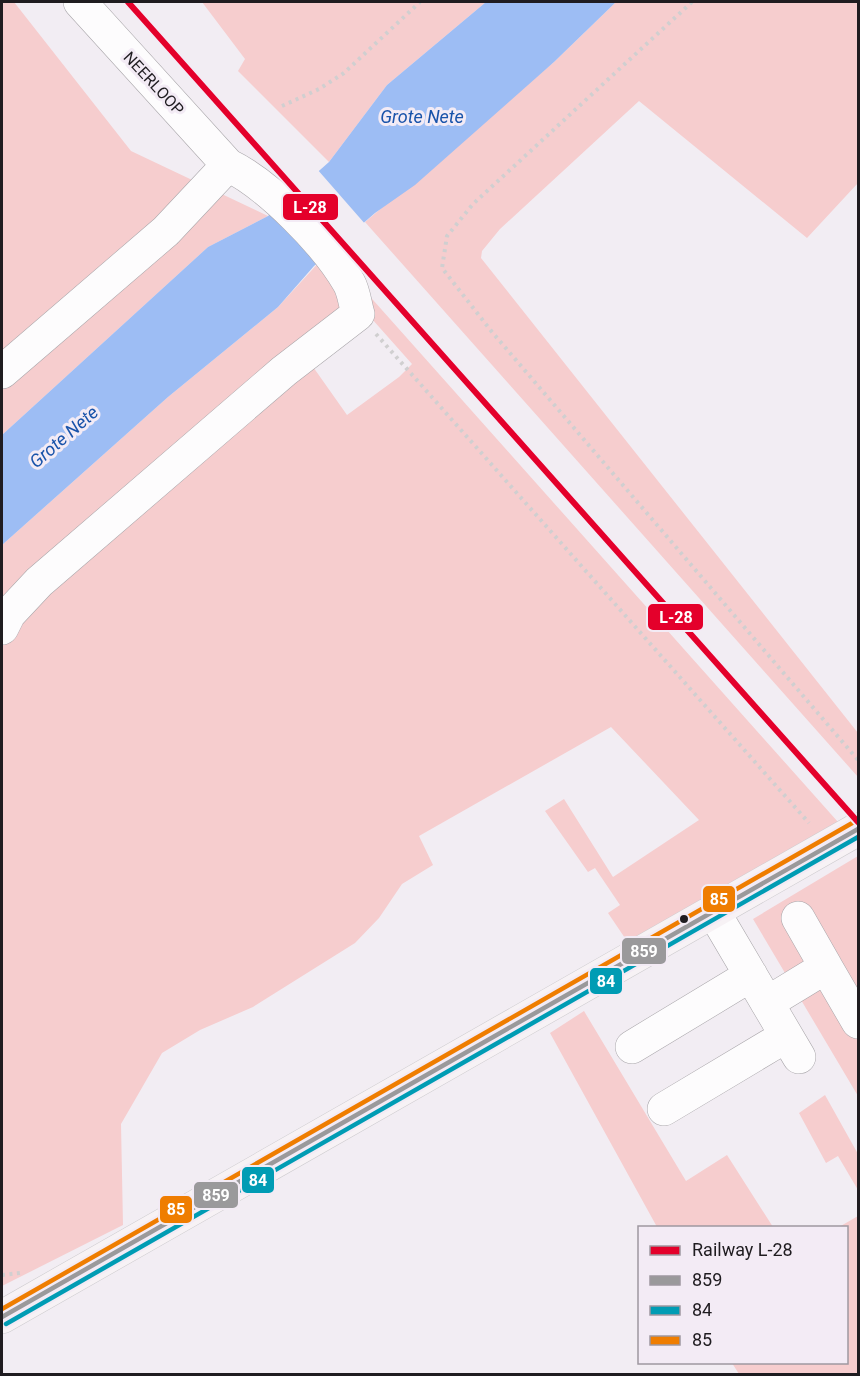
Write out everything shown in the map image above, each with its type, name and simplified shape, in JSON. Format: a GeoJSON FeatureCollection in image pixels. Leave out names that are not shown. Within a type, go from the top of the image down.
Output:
{"type":"FeatureCollection","features":[{"type":"Feature","properties":{"kind":"main road"},"geometry":{"type":"LineString","coordinates":[[2,1317],[858,829]]}},
{"type":"Feature","properties":{"kind":"street","name":"NEERLOOP"},"geometry":{"type":"LineString","coordinates":[[80,2],[228,165],[248,175],[280,202],[331,257],[350,285],[358,314]]}},
{"type":"Feature","properties":{"kind":"street"},"geometry":{"type":"LineString","coordinates":[[2,372],[166,231],[228,165]]}},
{"type":"Feature","properties":{"kind":"street"},"geometry":{"type":"LineString","coordinates":[[2,628],[9,614],[39,582],[284,371],[358,314]]}},
{"type":"Feature","properties":{"kind":"street"},"geometry":{"type":"LineString","coordinates":[[664,1109],[792,1046],[713,911]]}},
{"type":"Feature","properties":{"kind":"street"},"geometry":{"type":"LineString","coordinates":[[798,918],[858,1022]]}},
{"type":"Feature","properties":{"kind":"street"},"geometry":{"type":"LineString","coordinates":[[767,1003],[826,967]]}},
{"type":"Feature","properties":{"kind":"street"},"geometry":{"type":"LineString","coordinates":[[632,1047],[751,975]]}},
{"type":"Feature","properties":{"kind":"path"},"geometry":{"type":"LineString","coordinates":[[282,106],[319,89],[344,73],[420,2]]}},
{"type":"Feature","properties":{"kind":"path"},"geometry":{"type":"LineString","coordinates":[[692,2],[473,204],[447,236],[442,268],[492,332],[858,760]]}},
{"type":"Feature","properties":{"kind":"path"},"geometry":{"type":"LineString","coordinates":[[358,314],[829,846]]}},
{"type":"Feature","properties":{"kind":"shaded area"},"geometry":{"type":"Polygon","coordinates":[[[2,2],[14,2],[131,151],[268,216],[208,247],[2,435],[2,2]]]}},
{"type":"Feature","properties":{"kind":"shaded area"},"geometry":{"type":"Polygon","coordinates":[[[202,2],[486,2],[387,85],[329,162],[238,71],[245,59],[202,2]]]}},
{"type":"Feature","properties":{"kind":"shaded area"},"geometry":{"type":"Polygon","coordinates":[[[616,2],[858,2],[858,183],[807,238],[639,101],[500,229],[482,251],[481,258],[858,733],[858,777],[365,222],[554,62],[616,2]]]}},
{"type":"Feature","properties":{"kind":"shaded area"},"geometry":{"type":"Polygon","coordinates":[[[333,255],[838,822],[629,944],[608,913],[620,905],[595,868],[588,872],[545,811],[564,799],[613,877],[699,820],[611,727],[419,836],[433,865],[402,884],[379,918],[355,943],[253,1007],[200,1030],[162,1053],[121,1124],[123,1225],[2,1286],[2,545],[168,397],[278,307],[322,259],[346,304],[299,347],[347,415],[399,377],[412,364],[372,319],[333,255]]]}},
{"type":"Feature","properties":{"kind":"shaded area"},"geometry":{"type":"Polygon","coordinates":[[[858,856],[858,1096],[753,919],[858,856]]]}},
{"type":"Feature","properties":{"kind":"shaded area"},"geometry":{"type":"Polygon","coordinates":[[[584,1011],[686,1181],[727,1155],[772,1226],[656,1226],[550,1033],[584,1011]]]}},
{"type":"Feature","properties":{"kind":"shaded area"},"geometry":{"type":"Polygon","coordinates":[[[825,1095],[858,1154],[858,1190],[838,1156],[826,1163],[799,1113],[825,1095]]]}},
{"type":"Feature","properties":{"kind":"shaded area"},"geometry":{"type":"Polygon","coordinates":[[[858,1216],[858,1374],[739,1374],[733,1364],[848,1364],[848,1226],[841,1226],[858,1216]]]}},
{"type":"Feature","properties":{"kind":"water","name":"Grote Nete"},"geometry":{"type":"Polygon","coordinates":[[[486,2],[616,2],[554,62],[415,185],[375,213],[314,266],[278,307],[168,397],[2,545],[2,435],[208,247],[268,216],[329,162],[387,85],[486,2]]]}},
{"type":"Feature","properties":{"kind":"pier"},"geometry":{"type":"Polygon","coordinates":[[[317,169],[366,225],[324,262],[275,206],[317,169]]]}},
{"type":"Feature","properties":{"kind":"rail line","name":"L-28"},"geometry":{"type":"LineString","coordinates":[[128,2],[858,822]]}},
{"type":"Feature","properties":{"kind":"transit line","name":"85"},"geometry":{"type":"LineString","coordinates":[[2,1309],[854,822]]}},
{"type":"Feature","properties":{"kind":"transit line","name":"859"},"geometry":{"type":"LineString","coordinates":[[2,1317],[858,829]]}},
{"type":"Feature","properties":{"kind":"transit line","name":"84"},"geometry":{"type":"LineString","coordinates":[[6,1324],[858,837]]}}]}
